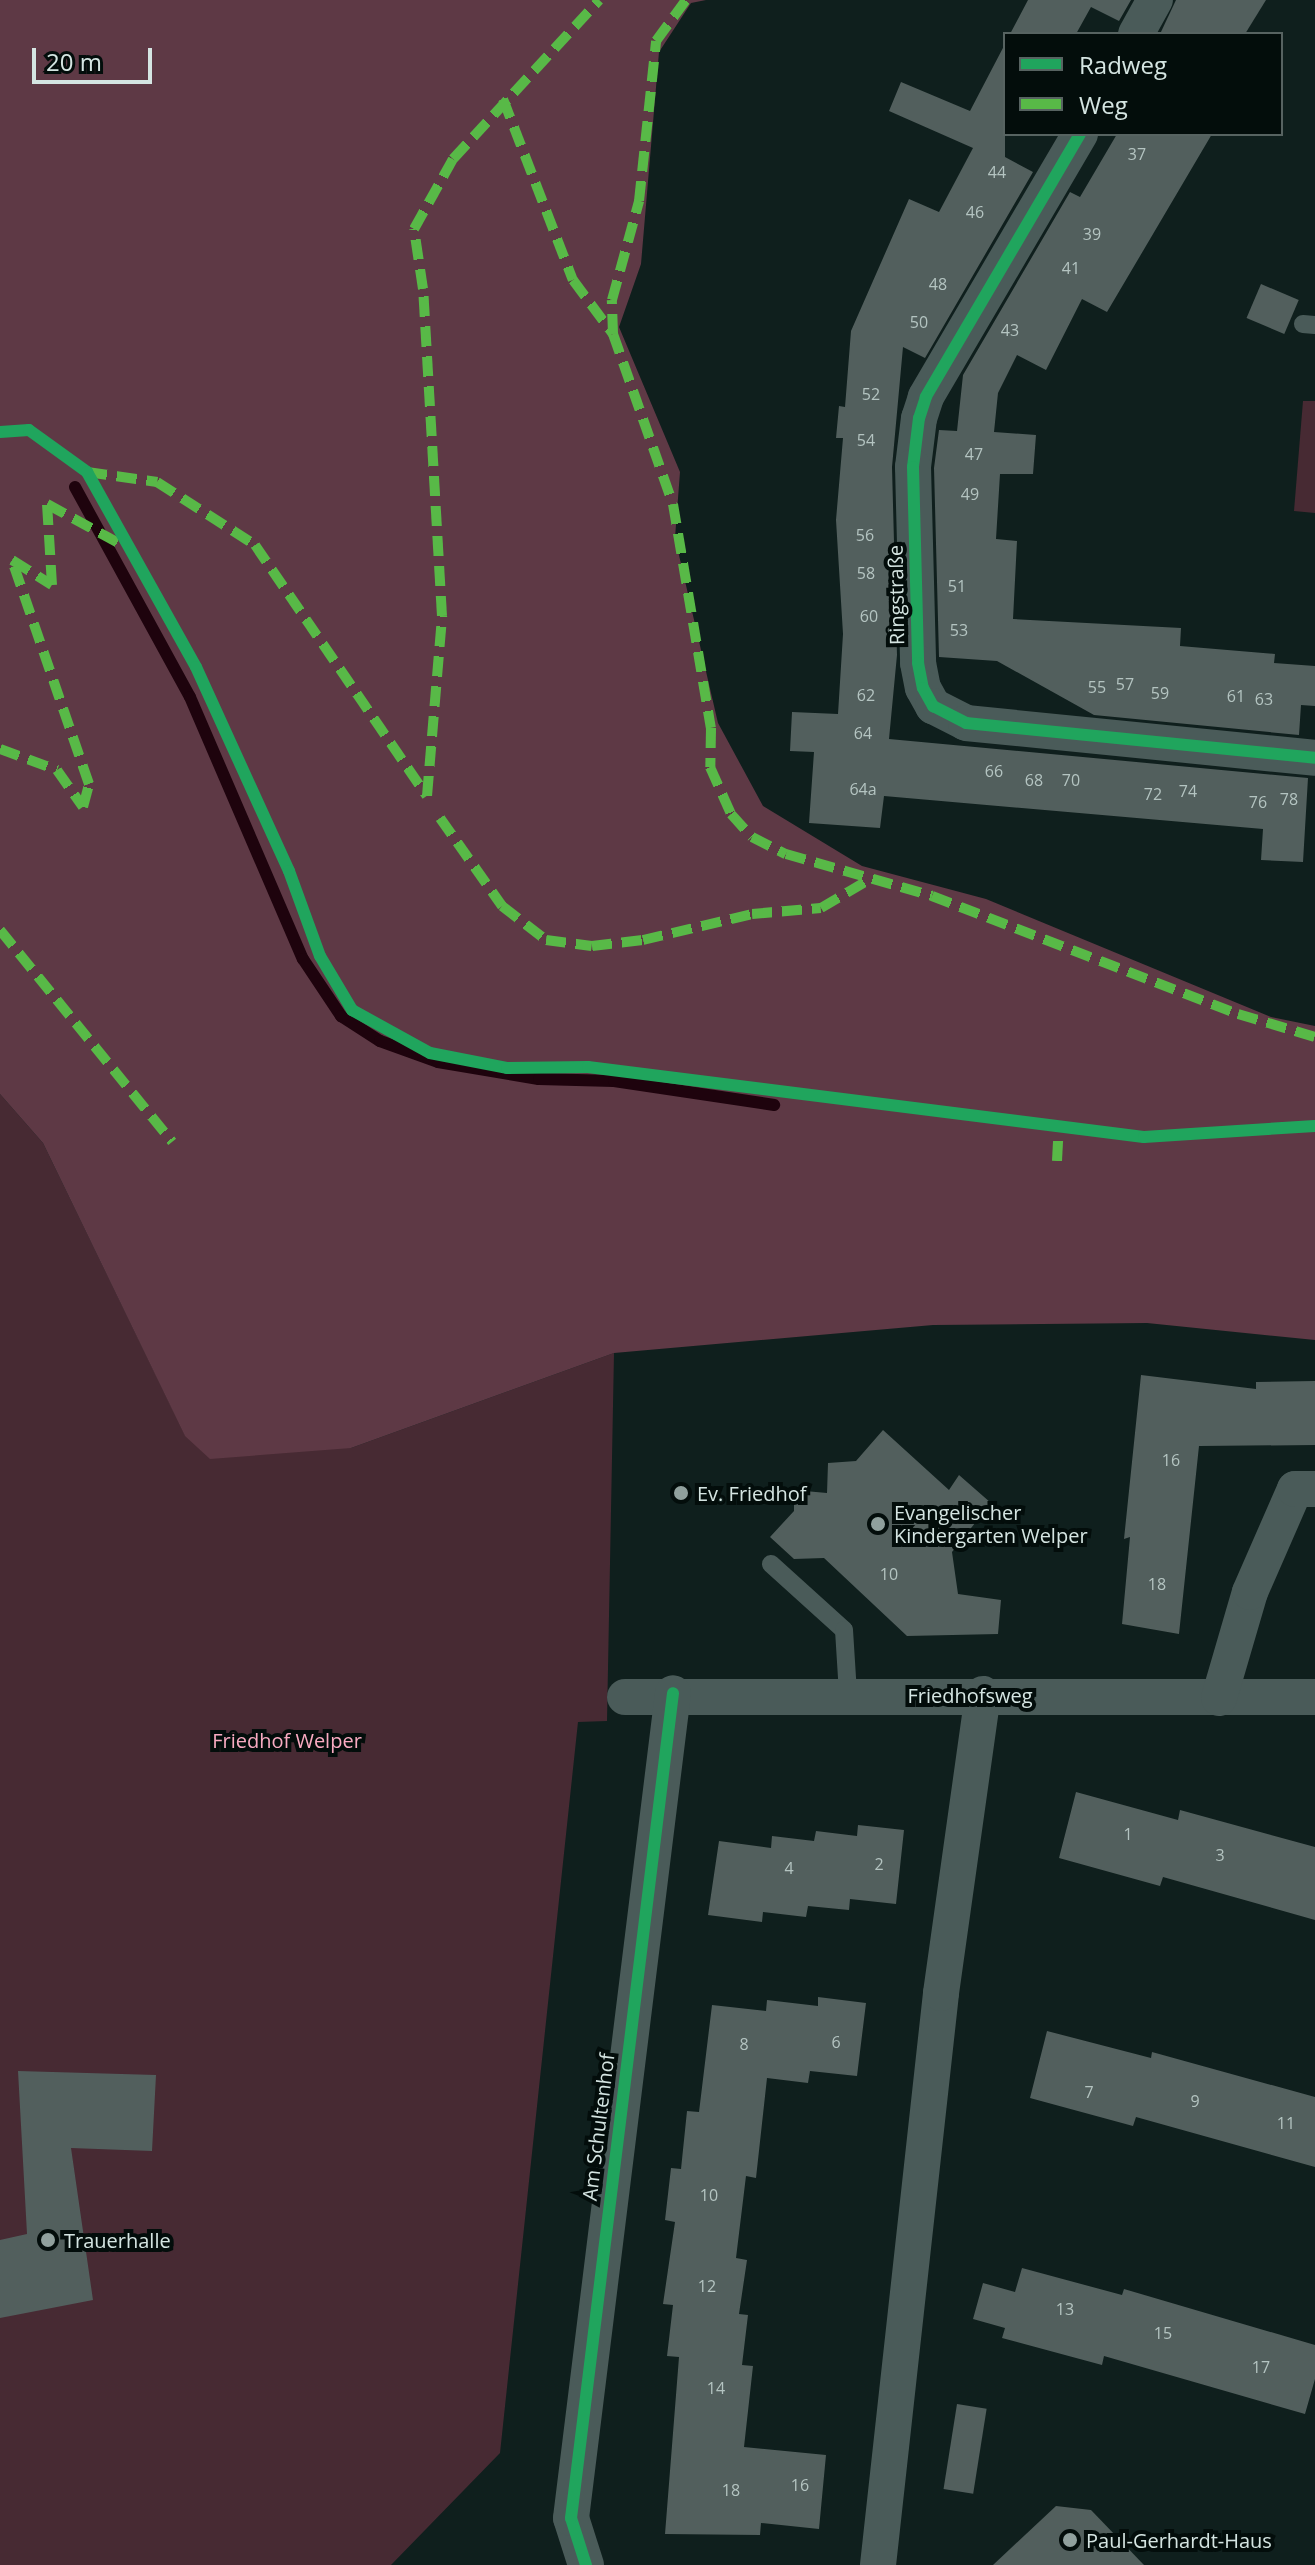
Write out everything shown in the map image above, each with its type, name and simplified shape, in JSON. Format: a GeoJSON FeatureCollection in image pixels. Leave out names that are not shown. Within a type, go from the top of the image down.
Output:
{"type":"FeatureCollection","features":[{"type":"Feature","properties":{"kind":"street"},"geometry":{"type":"LineString","coordinates":[[1137,32],[1155,0]]}},
{"type":"Feature","properties":{"kind":"street","name":"Ringstraße"},"geometry":{"type":"LineString","coordinates":[[1079,136],[926,397],[919,418],[913,467],[918,663],[923,688],[933,706],[966,723],[1315,758]]}},
{"type":"Feature","properties":{"kind":"street"},"geometry":{"type":"LineString","coordinates":[[1219,1698],[1250,1592],[1295,1489],[1315,1489]]}},
{"type":"Feature","properties":{"kind":"street","name":"Friedhofsweg"},"geometry":{"type":"LineString","coordinates":[[625,1697],[673,1693],[1315,1697]]}},
{"type":"Feature","properties":{"kind":"street","name":"Am Schultenhof"},"geometry":{"type":"LineString","coordinates":[[586,2565],[571,2518],[673,1693]]}},
{"type":"Feature","properties":{"kind":"street"},"geometry":{"type":"LineString","coordinates":[[878,2565],[941,1993],[983,1694]]}},
{"type":"Feature","properties":{"kind":"lane"},"geometry":{"type":"LineString","coordinates":[[771,1564],[844,1630],[848,1694]]}},
{"type":"Feature","properties":{"kind":"green space"},"geometry":{"type":"Polygon","coordinates":[[[1303,401],[1315,401],[1315,513],[1294,511],[1303,401]]]}},
{"type":"Feature","properties":{"kind":"green space","name":"Friedhof Welper"},"geometry":{"type":"Polygon","coordinates":[[[0,1094],[43,1143],[185,1435],[351,1448],[614,1353],[607,1721],[578,1722],[500,2453],[391,2565],[0,2565],[0,1094]]]}},
{"type":"Feature","properties":{"kind":"shaded area"},"geometry":{"type":"Polygon","coordinates":[[[0,0],[706,0],[691,3],[659,52],[641,264],[619,327],[680,472],[675,538],[718,723],[763,806],[862,866],[986,899],[1271,1017],[1315,1026],[1315,1340],[1147,1323],[933,1325],[614,1353],[351,1448],[210,1459],[185,1436],[43,1143],[0,1094],[0,0]]]}},
{"type":"Feature","properties":{"kind":"building"},"geometry":{"type":"Polygon","coordinates":[[[1028,0],[1131,0],[1119,21],[1091,7],[1077,32],[1011,32],[1028,0]]]}},
{"type":"Feature","properties":{"kind":"building"},"geometry":{"type":"Polygon","coordinates":[[[1176,0],[1266,0],[1246,32],[1161,32],[1176,0]]]}},
{"type":"Feature","properties":{"kind":"building"},"geometry":{"type":"Polygon","coordinates":[[[1003,48],[1005,157],[1033,172],[925,358],[903,347],[892,467],[897,655],[889,739],[1308,778],[1303,862],[1261,860],[1263,829],[884,796],[880,828],[809,823],[814,752],[790,751],[792,712],[838,714],[843,634],[836,520],[843,438],[836,438],[839,406],[845,407],[851,331],[909,199],[939,212],[973,148],[889,111],[901,82],[970,111],[1003,48]]]}},
{"type":"Feature","properties":{"kind":"building"},"geometry":{"type":"Polygon","coordinates":[[[1116,136],[1211,136],[1107,312],[1082,299],[1046,370],[1017,355],[998,393],[994,432],[1036,435],[1033,474],[1000,474],[996,539],[1017,541],[1013,619],[1181,628],[1180,646],[1275,654],[1274,663],[1315,666],[1315,706],[1301,705],[1299,735],[1094,715],[997,661],[939,657],[934,468],[939,430],[957,431],[963,375],[1070,192],[1080,197],[1116,136]]]}},
{"type":"Feature","properties":{"kind":"building"},"geometry":{"type":"Polygon","coordinates":[[[1261,284],[1299,300],[1284,334],[1247,318],[1261,284]]]}},
{"type":"Feature","properties":{"kind":"building"},"geometry":{"type":"Polygon","coordinates":[[[1141,1375],[1256,1389],[1256,1382],[1315,1381],[1315,1445],[1199,1446],[1179,1634],[1122,1624],[1130,1537],[1124,1539],[1141,1375]]]}},
{"type":"Feature","properties":{"kind":"building","name":"Evangelischer Kindergarten Welper"},"geometry":{"type":"Polygon","coordinates":[[[883,1430],[949,1490],[959,1475],[991,1503],[952,1552],[958,1594],[1001,1600],[998,1634],[907,1636],[824,1558],[794,1559],[770,1537],[794,1511],[794,1490],[827,1493],[828,1463],[856,1461],[883,1430]]]}},
{"type":"Feature","properties":{"kind":"building"},"geometry":{"type":"Polygon","coordinates":[[[1076,1792],[1178,1820],[1180,1810],[1315,1847],[1315,1920],[1163,1877],[1160,1886],[1059,1858],[1076,1792]]]}},
{"type":"Feature","properties":{"kind":"building"},"geometry":{"type":"Polygon","coordinates":[[[858,1825],[904,1830],[896,1904],[850,1899],[849,1910],[808,1906],[806,1917],[763,1912],[762,1922],[708,1915],[719,1841],[771,1848],[772,1836],[814,1841],[816,1831],[857,1836],[858,1825]]]}},
{"type":"Feature","properties":{"kind":"building"},"geometry":{"type":"Polygon","coordinates":[[[818,1997],[866,2003],[857,2076],[810,2071],[808,2083],[767,2078],[756,2178],[746,2176],[736,2258],[747,2260],[739,2314],[748,2315],[742,2365],[753,2366],[744,2447],[826,2455],[819,2529],[761,2523],[760,2535],[665,2534],[679,2357],[667,2356],[673,2305],[663,2304],[675,2222],[665,2220],[671,2168],[681,2169],[687,2111],[699,2112],[712,2005],[766,2011],[767,2000],[818,2006],[818,1997]]]}},
{"type":"Feature","properties":{"kind":"building"},"geometry":{"type":"Polygon","coordinates":[[[1047,2031],[1151,2058],[1152,2052],[1315,2097],[1315,2167],[1136,2117],[1133,2126],[1030,2098],[1047,2031]]]}},
{"type":"Feature","properties":{"kind":"building"},"geometry":{"type":"Polygon","coordinates":[[[18,2071],[156,2075],[152,2151],[71,2148],[93,2300],[0,2318],[0,2240],[27,2234],[18,2071]]]}},
{"type":"Feature","properties":{"kind":"building"},"geometry":{"type":"Polygon","coordinates":[[[1022,2268],[1122,2295],[1124,2289],[1315,2345],[1315,2379],[1305,2414],[1104,2356],[1102,2365],[1002,2338],[1005,2328],[973,2319],[983,2283],[1015,2292],[1022,2268]]]}},
{"type":"Feature","properties":{"kind":"building"},"geometry":{"type":"Polygon","coordinates":[[[957,2404],[987,2409],[973,2494],[944,2489],[957,2404]]]}},
{"type":"Feature","properties":{"kind":"building","name":"Paul-Gerhardt-Haus"},"geometry":{"type":"Polygon","coordinates":[[[1056,2506],[1091,2510],[1144,2565],[993,2565],[1056,2506]]]}},
{"type":"Feature","properties":{"kind":"waterway"},"geometry":{"type":"LineString","coordinates":[[75,487],[190,697],[303,959],[341,1016],[380,1041],[438,1062],[539,1079],[614,1081],[774,1105]]}},
{"type":"Feature","properties":{"kind":"marked path"},"geometry":{"type":"LineString","coordinates":[[87,472],[157,482],[255,545],[427,796],[442,616],[423,289],[414,229],[453,159],[599,0]]}},
{"type":"Feature","properties":{"kind":"marked path"},"geometry":{"type":"LineString","coordinates":[[613,334],[612,300],[639,201],[656,41],[686,0]]}},
{"type":"Feature","properties":{"kind":"marked path"},"geometry":{"type":"LineString","coordinates":[[503,99],[573,280],[613,334],[673,504],[711,728],[710,767],[731,814],[752,837],[786,854],[932,896],[1238,1014],[1315,1037]]}},
{"type":"Feature","properties":{"kind":"marked path"},"geometry":{"type":"LineString","coordinates":[[83,807],[89,784],[12,560],[52,585],[47,504],[126,547]]}},
{"type":"Feature","properties":{"kind":"marked path"},"geometry":{"type":"LineString","coordinates":[[0,749],[57,770],[83,807]]}},
{"type":"Feature","properties":{"kind":"marked path"},"geometry":{"type":"LineString","coordinates":[[440,818],[502,906],[546,940],[592,946],[643,940],[752,914],[821,908],[872,878]]}},
{"type":"Feature","properties":{"kind":"marked path"},"geometry":{"type":"LineString","coordinates":[[0,930],[172,1142]]}},
{"type":"Feature","properties":{"kind":"marked path"},"geometry":{"type":"LineString","coordinates":[[1057,1161],[1059,1126]]}},
{"type":"Feature","properties":{"kind":"cycle path"},"geometry":{"type":"LineString","coordinates":[[1079,136],[926,397],[919,418],[913,467],[918,663],[923,688],[933,706],[966,723],[1315,758]]}},
{"type":"Feature","properties":{"kind":"cycle path"},"geometry":{"type":"LineString","coordinates":[[0,432],[29,430],[87,472],[196,667],[289,871],[320,956],[352,1010],[430,1053],[507,1068],[588,1067],[1144,1137],[1315,1126]]}},
{"type":"Feature","properties":{"kind":"cycle path"},"geometry":{"type":"LineString","coordinates":[[586,2565],[571,2518],[673,1693]]}},
{"type":"Feature","properties":{"kind":"place","name":"Ev. Friedhof"},"geometry":{"type":"Point","coordinates":[681,1493]}},
{"type":"Feature","properties":{"kind":"place","name":"Evangelischer Kindergarten Welper"},"geometry":{"type":"Point","coordinates":[878,1524]}},
{"type":"Feature","properties":{"kind":"place","name":"Trauerhalle"},"geometry":{"type":"Point","coordinates":[48,2240]}},
{"type":"Feature","properties":{"kind":"place","name":"Paul-Gerhardt-Haus"},"geometry":{"type":"Point","coordinates":[1070,2540]}}]}
